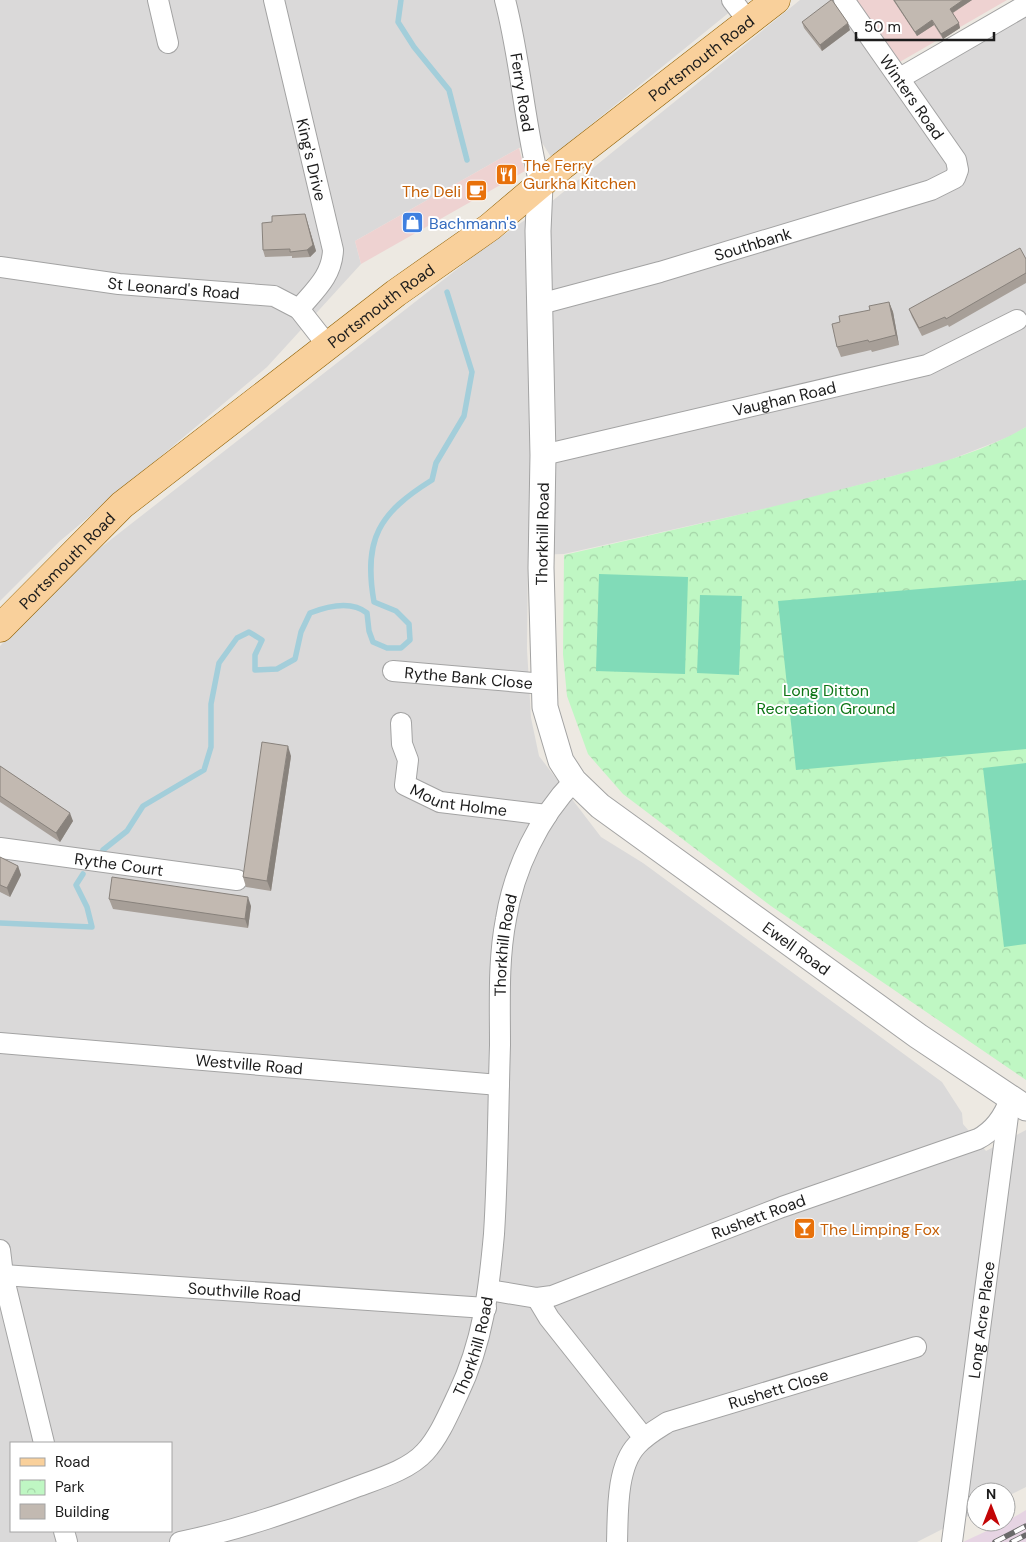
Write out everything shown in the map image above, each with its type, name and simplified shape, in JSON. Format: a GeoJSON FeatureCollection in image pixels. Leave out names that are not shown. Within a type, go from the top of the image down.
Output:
{"type":"FeatureCollection","features":[{"type":"Feature","properties":{"kind":"main road","name":"Portsmouth Road"},"geometry":{"type":"LineString","coordinates":[[0,628],[122,506],[396,293],[490,227],[740,11],[776,0]]}},
{"type":"Feature","properties":{"kind":"street"},"geometry":{"type":"LineString","coordinates":[[158,0],[168,43]]}},
{"type":"Feature","properties":{"kind":"street","name":"King's Drive"},"geometry":{"type":"LineString","coordinates":[[274,0],[333,250],[332,264],[326,278],[298,309]]}},
{"type":"Feature","properties":{"kind":"street","name":"Ferry Road"},"geometry":{"type":"LineString","coordinates":[[505,0],[516,49],[532,155],[540,185]]}},
{"type":"Feature","properties":{"kind":"street","name":"Winters Road"},"geometry":{"type":"LineString","coordinates":[[844,0],[956,160],[958,170]]}},
{"type":"Feature","properties":{"kind":"street"},"geometry":{"type":"LineString","coordinates":[[900,78],[1026,5]]}},
{"type":"Feature","properties":{"kind":"street","name":"Southbank"},"geometry":{"type":"LineString","coordinates":[[540,304],[660,272],[931,190],[950,182],[958,170]]}},
{"type":"Feature","properties":{"kind":"street","name":"Thorkhill Road"},"geometry":{"type":"LineString","coordinates":[[191,1541],[245,1526],[354,1488],[404,1466],[424,1453],[453,1406],[476,1352],[488,1299],[498,1170],[501,969],[506,919],[517,876],[547,815],[559,797],[574,781],[556,751],[545,708],[541,568],[544,455],[540,304],[540,185]]}},
{"type":"Feature","properties":{"kind":"street","name":"St Leonard's Road"},"geometry":{"type":"LineString","coordinates":[[0,267],[119,284],[274,296],[298,309],[328,346]]}},
{"type":"Feature","properties":{"kind":"street","name":"Vaughan Road"},"geometry":{"type":"LineString","coordinates":[[544,455],[927,365],[1017,320]]}},
{"type":"Feature","properties":{"kind":"street","name":"Rythe Bank Close"},"geometry":{"type":"LineString","coordinates":[[393,671],[544,684]]}},
{"type":"Feature","properties":{"kind":"street","name":"Mount Holme"},"geometry":{"type":"LineString","coordinates":[[401,723],[402,744],[408,760],[405,785],[440,802],[547,815]]}},
{"type":"Feature","properties":{"kind":"street","name":"Ewell Road"},"geometry":{"type":"LineString","coordinates":[[574,781],[600,806],[691,873],[918,1036],[1018,1103]]}},
{"type":"Feature","properties":{"kind":"street","name":"Rythe Court"},"geometry":{"type":"LineString","coordinates":[[0,848],[237,880]]}},
{"type":"Feature","properties":{"kind":"street","name":"Westville Road"},"geometry":{"type":"LineString","coordinates":[[0,1043],[499,1085]]}},
{"type":"Feature","properties":{"kind":"street","name":"Rushett Road"},"geometry":{"type":"LineString","coordinates":[[488,1299],[552,1296],[782,1207],[978,1139],[988,1134],[1005,1113],[1018,1103]]}},
{"type":"Feature","properties":{"kind":"street","name":"Long Acre Place"},"geometry":{"type":"LineString","coordinates":[[952,1542],[1018,1103]]}},
{"type":"Feature","properties":{"kind":"street"},"geometry":{"type":"LineString","coordinates":[[0,1250],[3,1275],[44,1442]]}},
{"type":"Feature","properties":{"kind":"street","name":"Southville Road"},"geometry":{"type":"LineString","coordinates":[[3,1275],[488,1299]]}},
{"type":"Feature","properties":{"kind":"street"},"geometry":{"type":"LineString","coordinates":[[537,1298],[549,1318],[644,1438]]}},
{"type":"Feature","properties":{"kind":"street","name":"Rushett Close"},"geometry":{"type":"LineString","coordinates":[[617,1542],[618,1506],[626,1463],[635,1446],[668,1422],[916,1347]]}},
{"type":"Feature","properties":{"kind":"shaded area"},"geometry":{"type":"Polygon","coordinates":[[[0,0],[740,0],[742,2],[551,157],[541,141],[519,148],[355,241],[361,264],[267,367],[60,541],[0,601],[0,0]]]}},
{"type":"Feature","properties":{"kind":"shaded area"},"geometry":{"type":"Polygon","coordinates":[[[800,0],[835,0],[896,91],[1026,15],[1026,427],[1011,436],[942,463],[795,502],[564,554],[528,555],[527,649],[531,718],[539,756],[601,837],[643,863],[942,1082],[962,1113],[963,1124],[986,1151],[1026,1130],[1026,1487],[1016,1492],[1016,1482],[966,1482],[966,1517],[917,1542],[0,1542],[0,646],[81,563],[479,252],[551,202],[800,0]]]}},
{"type":"Feature","properties":{"kind":"shaded area"},"geometry":{"type":"Polygon","coordinates":[[[854,0],[1007,0],[898,63],[854,0]]]}},
{"type":"Feature","properties":{"kind":"shaded area"},"geometry":{"type":"Polygon","coordinates":[[[519,148],[525,171],[361,264],[355,241],[519,148]]]}},
{"type":"Feature","properties":{"kind":"shaded area"},"geometry":{"type":"Polygon","coordinates":[[[1026,1510],[1026,1542],[963,1542],[984,1532],[1016,1532],[1016,1516],[1026,1510]]]}},
{"type":"Feature","properties":{"kind":"green space","name":"Long Ditton Recreation Ground"},"geometry":{"type":"Polygon","coordinates":[[[1026,427],[1026,1080],[771,906],[623,794],[588,754],[567,696],[563,654],[564,555],[788,503],[925,467],[967,454],[1026,427]]]}},
{"type":"Feature","properties":{"kind":"green space"},"geometry":{"type":"Polygon","coordinates":[[[599,574],[688,577],[685,674],[596,671],[599,574]]]}},
{"type":"Feature","properties":{"kind":"green space"},"geometry":{"type":"Polygon","coordinates":[[[1026,580],[1026,749],[796,770],[778,601],[1026,580]]]}},
{"type":"Feature","properties":{"kind":"green space"},"geometry":{"type":"Polygon","coordinates":[[[700,595],[742,596],[739,675],[697,673],[700,595]]]}},
{"type":"Feature","properties":{"kind":"green space"},"geometry":{"type":"Polygon","coordinates":[[[1026,763],[1026,944],[1004,947],[983,768],[1026,763]]]}},
{"type":"Feature","properties":{"kind":"building"},"geometry":{"type":"Polygon","coordinates":[[[831,0],[848,23],[820,45],[802,22],[831,0]]]}},
{"type":"Feature","properties":{"kind":"building"},"geometry":{"type":"Polygon","coordinates":[[[894,0],[963,0],[950,9],[959,23],[941,34],[932,20],[915,32],[894,0]]]}},
{"type":"Feature","properties":{"kind":"building"},"geometry":{"type":"Polygon","coordinates":[[[305,214],[313,245],[307,250],[290,252],[290,249],[263,250],[262,223],[272,222],[272,216],[305,214]]]}},
{"type":"Feature","properties":{"kind":"building"},"geometry":{"type":"Polygon","coordinates":[[[1020,248],[1026,259],[1026,273],[946,319],[945,317],[919,328],[909,309],[1020,248]]]}},
{"type":"Feature","properties":{"kind":"building"},"geometry":{"type":"Polygon","coordinates":[[[889,302],[896,335],[837,347],[832,324],[840,322],[839,316],[870,310],[869,306],[889,302]]]}},
{"type":"Feature","properties":{"kind":"building"},"geometry":{"type":"Polygon","coordinates":[[[262,742],[288,746],[267,881],[243,877],[262,742]]]}},
{"type":"Feature","properties":{"kind":"building"},"geometry":{"type":"Polygon","coordinates":[[[0,766],[70,813],[56,833],[0,796],[0,766]]]}},
{"type":"Feature","properties":{"kind":"building"},"geometry":{"type":"Polygon","coordinates":[[[0,857],[18,866],[7,888],[0,885],[0,857]]]}},
{"type":"Feature","properties":{"kind":"building"},"geometry":{"type":"Polygon","coordinates":[[[112,877],[248,897],[245,919],[109,899],[112,877]]]}},
{"type":"Feature","properties":{"kind":"waterway"},"geometry":{"type":"LineString","coordinates":[[401,0],[398,22],[414,47],[449,90],[467,160]]}},
{"type":"Feature","properties":{"kind":"waterway"},"geometry":{"type":"LineString","coordinates":[[103,850],[127,831],[143,806],[204,770],[211,747],[211,704],[219,663],[237,638],[249,632],[262,640],[255,655],[255,670],[277,669],[295,659],[301,632],[310,613],[332,606],[347,605],[367,613],[369,631],[373,642],[387,648],[401,648],[410,640],[409,624],[396,611],[374,602],[371,561],[374,544],[387,516],[399,504],[432,480],[436,463],[464,416],[472,372],[447,292]]}},
{"type":"Feature","properties":{"kind":"waterway"},"geometry":{"type":"LineString","coordinates":[[0,923],[92,927],[87,907],[76,885],[83,874]]}},
{"type":"Feature","properties":{"kind":"railway"},"geometry":{"type":"LineString","coordinates":[[995,1542],[1026,1526]]}},
{"type":"Feature","properties":{"kind":"railway"},"geometry":{"type":"LineString","coordinates":[[1012,1542],[1026,1535]]}},
{"type":"Feature","properties":{"kind":"place","name":"The Ferry Gurkha Kitchen"},"geometry":{"type":"Point","coordinates":[507,174]}},
{"type":"Feature","properties":{"kind":"place","name":"The Deli"},"geometry":{"type":"Point","coordinates":[477,191]}},
{"type":"Feature","properties":{"kind":"place","name":"Bachmann's"},"geometry":{"type":"Point","coordinates":[413,223]}},
{"type":"Feature","properties":{"kind":"place","name":"The Limping Fox"},"geometry":{"type":"Point","coordinates":[804,1229]}}]}
